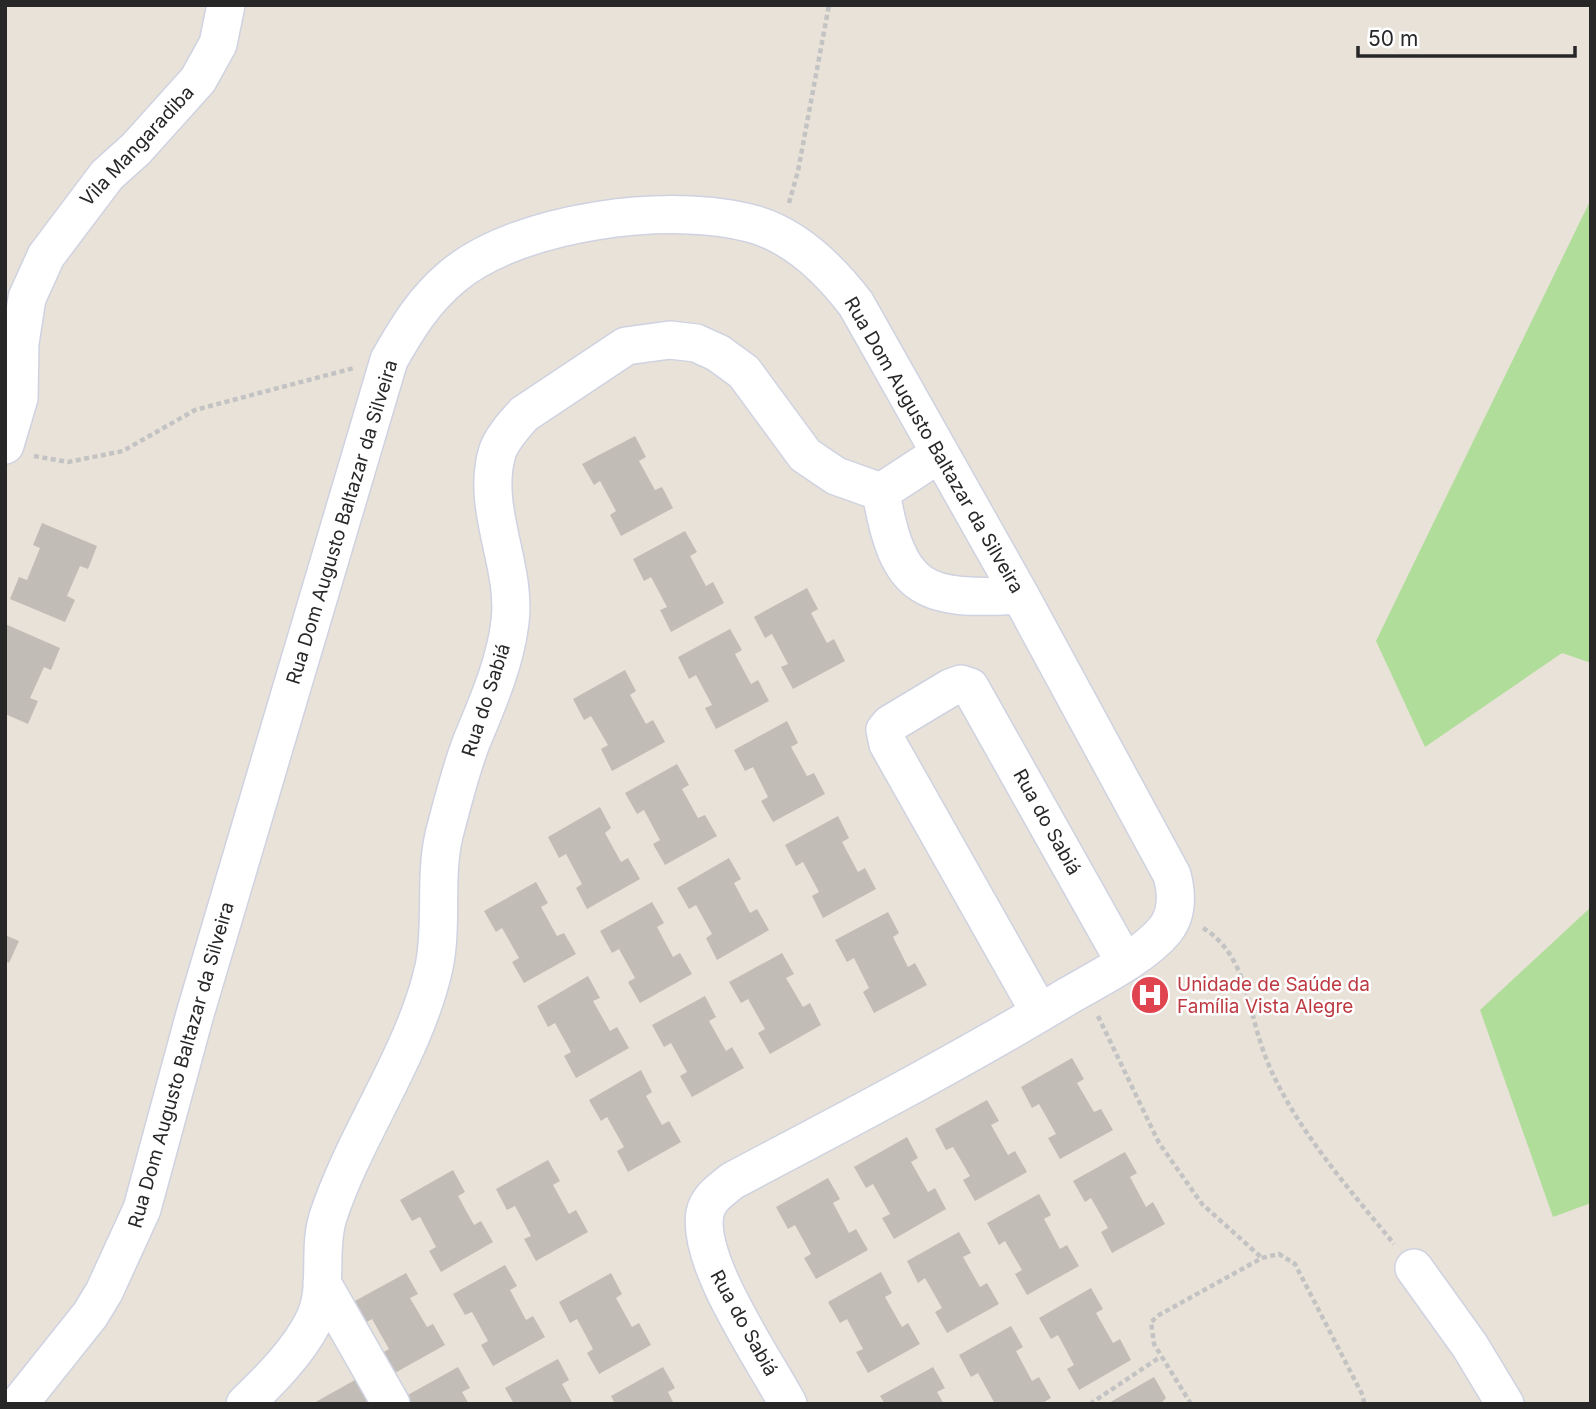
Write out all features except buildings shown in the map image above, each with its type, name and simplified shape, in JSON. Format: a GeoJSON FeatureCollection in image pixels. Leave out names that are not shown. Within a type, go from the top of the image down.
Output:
{"type":"FeatureCollection","features":[{"type":"Feature","properties":{"kind":"street","name":"Vila Mangaradiba"},"geometry":{"type":"LineString","coordinates":[[5,445],[19,398],[20,344],[27,298],[46,256],[107,176],[136,149],[198,80],[218,44],[226,5]]}},
{"type":"Feature","properties":{"kind":"street","name":"Rua Dom Augusto Baltazar da Silveira"},"geometry":{"type":"LineString","coordinates":[[19,1404],[90,1315],[104,1293],[142,1209],[195,1014],[389,360],[415,314],[454,275],[490,252],[550,228],[612,218],[681,215],[753,224],[780,235],[822,265],[856,304],[1020,595],[1172,875],[1176,892],[1175,911]]}},
{"type":"Feature","properties":{"kind":"street","name":"Rua do Sabiá"},"geometry":{"type":"LineString","coordinates":[[245,1404],[264,1385],[314,1322],[322,1283],[327,1219],[416,1019],[433,971],[440,922],[443,839],[470,746],[501,666],[510,620],[508,582],[495,507],[494,473],[497,451],[512,428],[524,414],[626,346],[670,340],[696,344],[718,352],[744,372],[805,455],[836,476],[881,492]]}},
{"type":"Feature","properties":{"kind":"street"},"geometry":{"type":"LineString","coordinates":[[939,454],[881,492],[892,545],[901,563],[933,591],[968,599],[1020,595]]}},
{"type":"Feature","properties":{"kind":"street","name":"Rua do Sabiá"},"geometry":{"type":"LineString","coordinates":[[1040,1013],[888,744],[885,730],[890,724],[950,688],[961,684],[970,687],[1124,961]]}},
{"type":"Feature","properties":{"kind":"street","name":"Rua do Sabiá"},"geometry":{"type":"LineString","coordinates":[[788,1404],[712,1265],[705,1212],[714,1195],[732,1181],[1085,986],[1157,939],[1167,928],[1175,911]]}},
{"type":"Feature","properties":{"kind":"street"},"geometry":{"type":"LineString","coordinates":[[1414,1268],[1470,1346],[1505,1404]]}},
{"type":"Feature","properties":{"kind":"street"},"geometry":{"type":"LineString","coordinates":[[322,1283],[391,1404]]}},
{"type":"Feature","properties":{"kind":"path"},"geometry":{"type":"LineString","coordinates":[[780,235],[798,172],[829,5]]}},
{"type":"Feature","properties":{"kind":"path"},"geometry":{"type":"LineString","coordinates":[[68,462],[123,451],[195,410],[290,383],[389,360]]}},
{"type":"Feature","properties":{"kind":"path"},"geometry":{"type":"LineString","coordinates":[[1175,911],[1212,933],[1234,959],[1242,975],[1268,1064],[1339,1176],[1414,1268]]}},
{"type":"Feature","properties":{"kind":"path"},"geometry":{"type":"LineString","coordinates":[[1085,986],[1159,1143],[1202,1204],[1262,1258]]}},
{"type":"Feature","properties":{"kind":"path"},"geometry":{"type":"LineString","coordinates":[[1191,1404],[1160,1357],[1150,1328],[1159,1315],[1262,1258],[1279,1254],[1295,1264],[1363,1396],[1364,1404]]}},
{"type":"Feature","properties":{"kind":"path"},"geometry":{"type":"LineString","coordinates":[[1090,1404],[1160,1357]]}},
{"type":"Feature","properties":{"kind":"green space"},"geometry":{"type":"Polygon","coordinates":[[[1591,199],[1591,663],[1562,653],[1425,747],[1376,641],[1591,199]]]}},
{"type":"Feature","properties":{"kind":"green space"},"geometry":{"type":"Polygon","coordinates":[[[1591,907],[1591,1203],[1553,1217],[1480,1010],[1591,907]]]}},
{"type":"Feature","properties":{"kind":"place","name":"Unidade de Saúde da Família Vista Alegre"},"geometry":{"type":"Point","coordinates":[1150,995]}}]}
